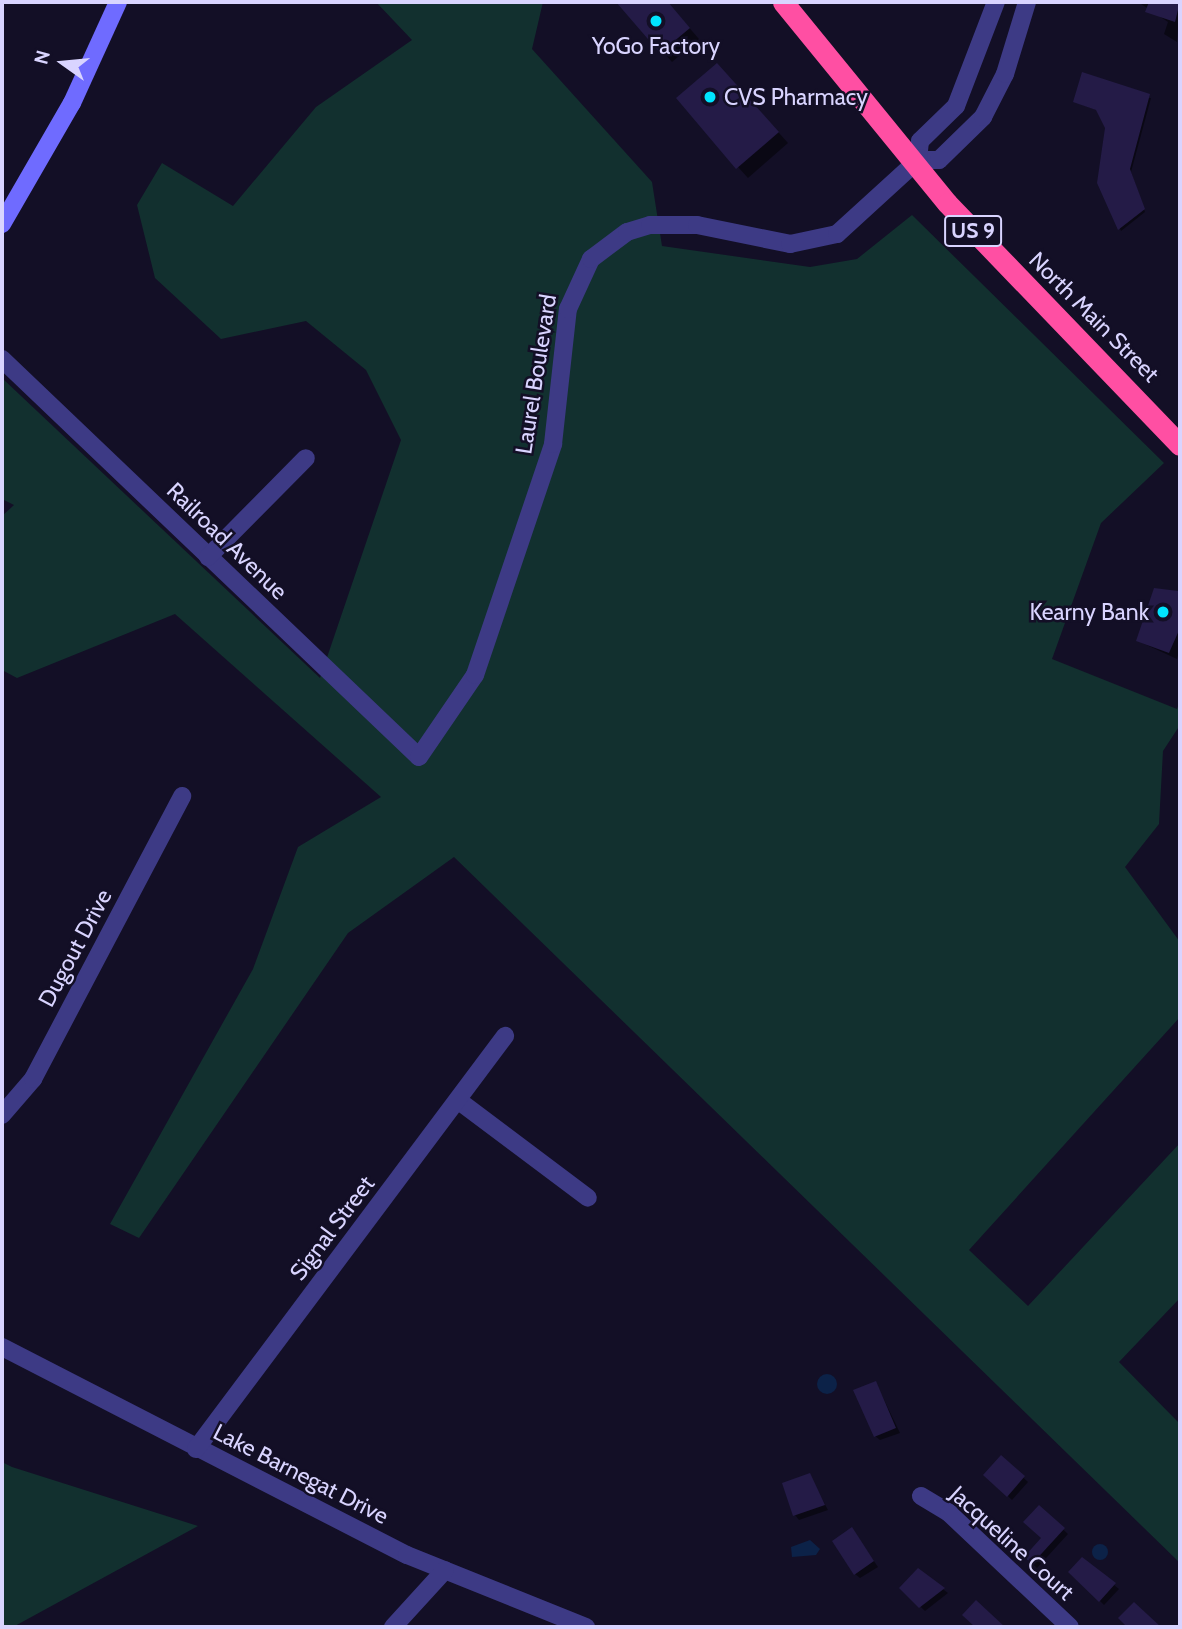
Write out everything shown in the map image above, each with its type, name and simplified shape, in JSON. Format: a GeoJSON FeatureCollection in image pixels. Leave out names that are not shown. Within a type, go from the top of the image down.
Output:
{"type":"FeatureCollection","features":[{"type":"Feature","properties":{"kind":"highway","name":"North Main Street"},"geometry":{"type":"LineString","coordinates":[[783,2],[837,73],[918,160],[947,203],[1180,445]]}},
{"type":"Feature","properties":{"kind":"street"},"geometry":{"type":"LineString","coordinates":[[2,224],[72,103],[118,2]]}},
{"type":"Feature","properties":{"kind":"street","name":"Laurel Boulevard"},"geometry":{"type":"LineString","coordinates":[[419,757],[463,700],[479,663],[550,454],[568,309],[591,260],[627,232],[650,225],[697,225],[790,244],[818,242],[852,223],[918,160],[920,141],[966,90],[996,2]]}},
{"type":"Feature","properties":{"kind":"street","name":"Laurel Boulevard"},"geometry":{"type":"LineString","coordinates":[[918,160],[939,160],[983,117],[1005,74],[1026,5],[1005,2]]}},
{"type":"Feature","properties":{"kind":"street","name":"Railroad Avenue"},"geometry":{"type":"LineString","coordinates":[[2,359],[419,757]]}},
{"type":"Feature","properties":{"kind":"street"},"geometry":{"type":"LineString","coordinates":[[208,557],[306,458]]}},
{"type":"Feature","properties":{"kind":"street","name":"Dugout Drive"},"geometry":{"type":"LineString","coordinates":[[2,1115],[33,1079],[182,796]]}},
{"type":"Feature","properties":{"kind":"street","name":"Signal Street"},"geometry":{"type":"LineString","coordinates":[[196,1449],[459,1101],[505,1036]]}},
{"type":"Feature","properties":{"kind":"street"},"geometry":{"type":"LineString","coordinates":[[459,1101],[588,1198]]}},
{"type":"Feature","properties":{"kind":"street","name":"Lake Barnegat Drive"},"geometry":{"type":"LineString","coordinates":[[2,1347],[139,1413],[196,1449],[445,1570],[586,1627]]}},
{"type":"Feature","properties":{"kind":"street","name":"Jacqueline Court"},"geometry":{"type":"LineString","coordinates":[[921,1496],[949,1513],[1069,1627]]}},
{"type":"Feature","properties":{"kind":"street"},"geometry":{"type":"LineString","coordinates":[[393,1627],[445,1570]]}},
{"type":"Feature","properties":{"kind":"green space"},"geometry":{"type":"Polygon","coordinates":[[[376,2],[543,2],[532,49],[652,182],[662,246],[810,267],[857,259],[912,215],[1164,463],[1101,523],[1052,659],[1177,709],[1180,701],[1180,725],[1163,751],[1159,824],[1125,867],[1180,942],[1180,1017],[969,1250],[1028,1306],[1180,1143],[1180,1298],[1119,1362],[1180,1424],[1180,1563],[454,857],[348,933],[139,1238],[110,1224],[253,969],[298,847],[381,797],[175,614],[17,678],[2,670],[2,516],[14,505],[2,499],[2,378],[320,678],[401,440],[366,370],[306,321],[221,339],[155,278],[137,205],[162,163],[233,206],[316,107],[412,40],[376,2]]]}},
{"type":"Feature","properties":{"kind":"green space"},"geometry":{"type":"Polygon","coordinates":[[[2,1462],[198,1526],[13,1627],[2,1627],[2,1462]]]}},
{"type":"Feature","properties":{"kind":"water"},"geometry":{"type":"Polygon","coordinates":[[[827,1374],[834,1377],[837,1384],[834,1391],[827,1394],[820,1391],[817,1384],[820,1377],[827,1374]]]}},
{"type":"Feature","properties":{"kind":"water"},"geometry":{"type":"Polygon","coordinates":[[[810,1540],[820,1549],[816,1555],[792,1557],[791,1547],[810,1540]]]}},
{"type":"Feature","properties":{"kind":"water"},"geometry":{"type":"Polygon","coordinates":[[[1097,1544],[1103,1544],[1108,1552],[1106,1558],[1097,1560],[1092,1555],[1092,1549],[1097,1544]]]}},
{"type":"Feature","properties":{"kind":"building"},"geometry":{"type":"Polygon","coordinates":[[[616,2],[668,2],[690,28],[660,53],[616,2]]]}},
{"type":"Feature","properties":{"kind":"building"},"geometry":{"type":"Polygon","coordinates":[[[1149,2],[1180,2],[1175,22],[1145,12],[1149,2]]]}},
{"type":"Feature","properties":{"kind":"building"},"geometry":{"type":"Polygon","coordinates":[[[717,63],[779,132],[736,169],[676,98],[717,63]]]}},
{"type":"Feature","properties":{"kind":"building"},"geometry":{"type":"Polygon","coordinates":[[[1082,72],[1150,94],[1130,169],[1145,209],[1118,230],[1097,183],[1105,128],[1096,110],[1073,102],[1082,72]]]}},
{"type":"Feature","properties":{"kind":"building","name":"Kearny Bank"},"geometry":{"type":"Polygon","coordinates":[[[1154,588],[1178,591],[1180,598],[1180,628],[1169,653],[1136,641],[1154,588]]]}},
{"type":"Feature","properties":{"kind":"building"},"geometry":{"type":"Polygon","coordinates":[[[876,1381],[896,1428],[874,1437],[853,1390],[876,1381]]]}},
{"type":"Feature","properties":{"kind":"building"},"geometry":{"type":"Polygon","coordinates":[[[1001,1455],[1025,1476],[1007,1497],[983,1475],[1001,1455]]]}},
{"type":"Feature","properties":{"kind":"building"},"geometry":{"type":"Polygon","coordinates":[[[810,1473],[825,1505],[793,1516],[782,1483],[810,1473]]]}},
{"type":"Feature","properties":{"kind":"building"},"geometry":{"type":"Polygon","coordinates":[[[1039,1505],[1065,1528],[1032,1564],[1024,1557],[1041,1538],[1023,1522],[1039,1505]]]}},
{"type":"Feature","properties":{"kind":"building"},"geometry":{"type":"Polygon","coordinates":[[[852,1527],[874,1561],[854,1575],[832,1541],[852,1527]]]}},
{"type":"Feature","properties":{"kind":"building"},"geometry":{"type":"Polygon","coordinates":[[[1082,1557],[1116,1583],[1099,1602],[1068,1572],[1082,1557]]]}},
{"type":"Feature","properties":{"kind":"building"},"geometry":{"type":"Polygon","coordinates":[[[918,1568],[945,1588],[919,1608],[899,1588],[918,1568]]]}},
{"type":"Feature","properties":{"kind":"building"},"geometry":{"type":"Polygon","coordinates":[[[976,1600],[1005,1627],[975,1627],[962,1615],[976,1600]]]}},
{"type":"Feature","properties":{"kind":"building"},"geometry":{"type":"Polygon","coordinates":[[[1134,1602],[1161,1627],[1127,1627],[1118,1618],[1134,1602]]]}},
{"type":"Feature","properties":{"kind":"place","name":"YoGo Factory"},"geometry":{"type":"Point","coordinates":[656,21]}},
{"type":"Feature","properties":{"kind":"place","name":"CVS Pharmacy"},"geometry":{"type":"Point","coordinates":[710,97]}},
{"type":"Feature","properties":{"kind":"place","name":"Kearny Bank"},"geometry":{"type":"Point","coordinates":[1163,612]}}]}
